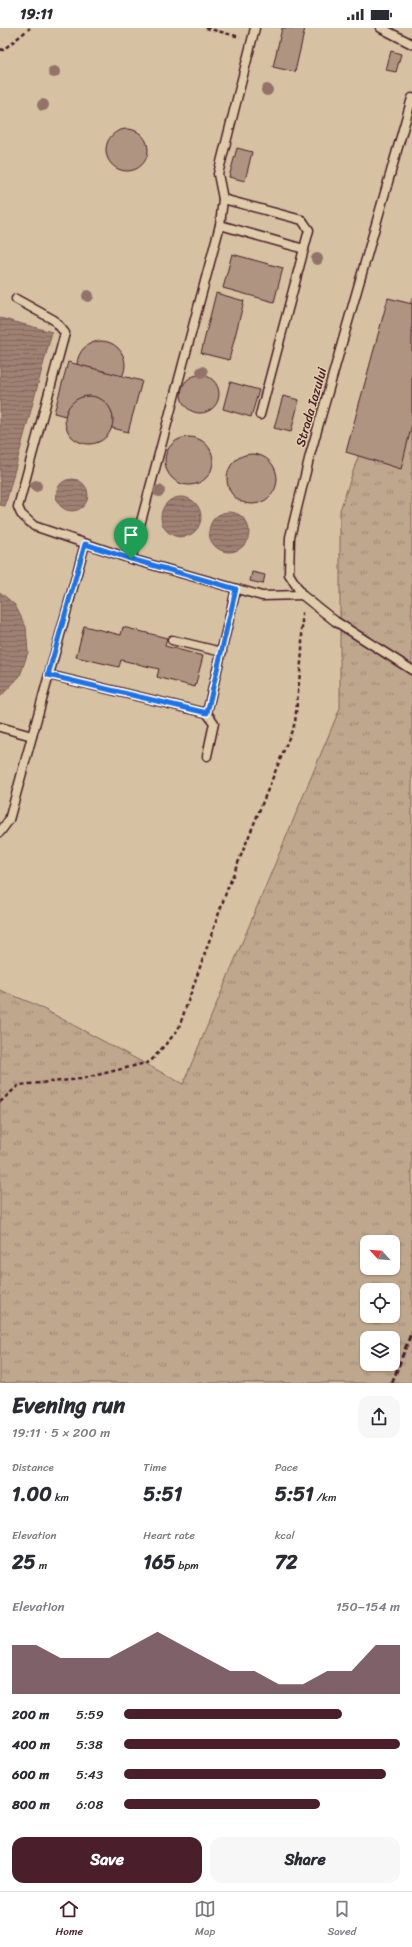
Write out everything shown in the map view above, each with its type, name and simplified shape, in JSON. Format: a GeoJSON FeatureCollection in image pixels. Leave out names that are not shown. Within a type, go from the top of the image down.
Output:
{"type":"FeatureCollection","features":[{"type":"Feature","properties":{"kind":"lane"},"geometry":{"type":"LineString","coordinates":[[131,559],[220,225],[222,199],[218,174],[255,28]]}},
{"type":"Feature","properties":{"kind":"lane"},"geometry":{"type":"LineString","coordinates":[[381,28],[412,44]]}},
{"type":"Feature","properties":{"kind":"lane","name":"Strada Iazului"},"geometry":{"type":"LineString","coordinates":[[412,98],[310,455],[290,537],[289,574],[302,595],[335,621],[412,670]]}},
{"type":"Feature","properties":{"kind":"lane"},"geometry":{"type":"LineString","coordinates":[[222,199],[302,220],[309,230],[260,415]]}},
{"type":"Feature","properties":{"kind":"lane"},"geometry":{"type":"LineString","coordinates":[[220,225],[304,249]]}},
{"type":"Feature","properties":{"kind":"lane"},"geometry":{"type":"LineString","coordinates":[[16,299],[54,320],[65,333],[18,507],[21,514],[34,526],[131,559],[262,596],[302,595]]}},
{"type":"Feature","properties":{"kind":"lane"},"geometry":{"type":"LineString","coordinates":[[0,832],[9,820],[85,544]]}},
{"type":"Feature","properties":{"kind":"lane"},"geometry":{"type":"LineString","coordinates":[[207,713],[236,589]]}},
{"type":"Feature","properties":{"kind":"lane"},"geometry":{"type":"LineString","coordinates":[[172,640],[222,652]]}},
{"type":"Feature","properties":{"kind":"lane"},"geometry":{"type":"LineString","coordinates":[[48,675],[207,713],[214,723],[207,756]]}},
{"type":"Feature","properties":{"kind":"lane"},"geometry":{"type":"LineString","coordinates":[[0,727],[32,736]]}},
{"type":"Feature","properties":{"kind":"path"},"geometry":{"type":"LineString","coordinates":[[0,49],[3,50],[30,28]]}},
{"type":"Feature","properties":{"kind":"path"},"geometry":{"type":"LineString","coordinates":[[206,28],[252,41]]}},
{"type":"Feature","properties":{"kind":"path"},"geometry":{"type":"LineString","coordinates":[[0,1102],[19,1085],[82,1079],[150,1062],[178,1030],[227,890],[295,723],[302,652],[302,595]]}},
{"type":"Feature","properties":{"kind":"green space"},"geometry":{"type":"Polygon","coordinates":[[[412,298],[412,1383],[0,1383],[0,990],[34,1004],[183,1084],[340,708],[340,510],[412,298]]]}},
{"type":"Feature","properties":{"kind":"shaded area"},"geometry":{"type":"Polygon","coordinates":[[[0,318],[52,332],[5,506],[0,505],[0,318]]]}},
{"type":"Feature","properties":{"kind":"shaded area"},"geometry":{"type":"Polygon","coordinates":[[[69,479],[75,479],[85,486],[88,495],[87,501],[81,508],[75,511],[69,511],[59,504],[56,498],[56,492],[63,482],[69,479]]]}},
{"type":"Feature","properties":{"kind":"shaded area"},"geometry":{"type":"Polygon","coordinates":[[[185,497],[192,500],[198,506],[201,517],[200,525],[192,534],[185,537],[177,537],[170,534],[162,525],[161,513],[164,506],[173,498],[185,497]]]}},
{"type":"Feature","properties":{"kind":"shaded area"},"geometry":{"type":"Polygon","coordinates":[[[233,512],[240,515],[246,521],[249,532],[248,540],[240,549],[233,552],[225,552],[218,549],[210,540],[209,528],[212,521],[221,513],[233,512]]]}},
{"type":"Feature","properties":{"kind":"shaded area"},"geometry":{"type":"Polygon","coordinates":[[[0,592],[15,605],[26,627],[28,652],[20,676],[0,697],[0,592]]]}},
{"type":"Feature","properties":{"kind":"building"},"geometry":{"type":"Polygon","coordinates":[[[282,28],[305,28],[295,72],[273,67],[282,28]]]}},
{"type":"Feature","properties":{"kind":"building"},"geometry":{"type":"Polygon","coordinates":[[[391,51],[401,54],[396,72],[386,70],[391,51]]]}},
{"type":"Feature","properties":{"kind":"building"},"geometry":{"type":"Polygon","coordinates":[[[123,129],[131,129],[139,132],[145,138],[148,150],[145,162],[139,168],[131,171],[123,171],[115,168],[109,162],[106,154],[106,146],[109,138],[115,132],[123,129]]]}},
{"type":"Feature","properties":{"kind":"building"},"geometry":{"type":"Polygon","coordinates":[[[237,148],[252,152],[245,181],[229,177],[237,148]]]}},
{"type":"Feature","properties":{"kind":"building"},"geometry":{"type":"Polygon","coordinates":[[[232,254],[283,268],[274,302],[223,288],[232,254]]]}},
{"type":"Feature","properties":{"kind":"building"},"geometry":{"type":"Polygon","coordinates":[[[216,293],[244,301],[229,360],[201,353],[216,293]]]}},
{"type":"Feature","properties":{"kind":"building"},"geometry":{"type":"Polygon","coordinates":[[[388,298],[412,304],[412,424],[401,469],[346,452],[388,298]]]}},
{"type":"Feature","properties":{"kind":"building"},"geometry":{"type":"Polygon","coordinates":[[[101,341],[110,343],[118,348],[123,356],[125,365],[123,374],[118,382],[110,387],[101,389],[92,387],[84,382],[79,374],[77,365],[79,356],[84,348],[92,343],[101,341]]]}},
{"type":"Feature","properties":{"kind":"building"},"geometry":{"type":"Polygon","coordinates":[[[68,362],[142,381],[128,432],[54,413],[68,362]]]}},
{"type":"Feature","properties":{"kind":"building"},"geometry":{"type":"Polygon","coordinates":[[[200,375],[210,378],[216,384],[219,394],[216,404],[210,410],[200,413],[190,410],[184,404],[181,394],[184,384],[190,378],[200,375]]]}},
{"type":"Feature","properties":{"kind":"building"},"geometry":{"type":"Polygon","coordinates":[[[230,382],[259,390],[251,417],[223,409],[230,382]]]}},
{"type":"Feature","properties":{"kind":"building"},"geometry":{"type":"Polygon","coordinates":[[[89,396],[98,398],[106,403],[111,411],[113,420],[111,429],[106,437],[98,442],[89,444],[80,442],[72,437],[67,429],[65,420],[67,411],[72,403],[80,398],[89,396]]]}},
{"type":"Feature","properties":{"kind":"building"},"geometry":{"type":"Polygon","coordinates":[[[283,396],[299,400],[291,432],[274,428],[283,396]]]}},
{"type":"Feature","properties":{"kind":"building"},"geometry":{"type":"Polygon","coordinates":[[[189,437],[198,439],[206,444],[211,452],[213,461],[211,470],[206,478],[198,483],[189,485],[180,483],[172,478],[167,470],[165,461],[167,452],[172,444],[180,439],[189,437]]]}},
{"type":"Feature","properties":{"kind":"building"},"geometry":{"type":"Polygon","coordinates":[[[252,454],[266,458],[273,465],[277,479],[273,493],[266,500],[252,504],[238,500],[231,493],[227,479],[231,465],[238,458],[252,454]]]}},
{"type":"Feature","properties":{"kind":"building"},"geometry":{"type":"Polygon","coordinates":[[[252,572],[265,575],[263,584],[250,581],[252,572]]]}},
{"type":"Feature","properties":{"kind":"building"},"geometry":{"type":"Polygon","coordinates":[[[84,626],[121,635],[123,627],[167,638],[165,646],[203,656],[195,687],[157,677],[159,669],[121,660],[119,667],[76,657],[84,626]]]}},
{"type":"Feature","properties":{"kind":"railway"},"geometry":{"type":"LineString","coordinates":[[392,1383],[412,1331]]}},
{"type":"Feature","properties":{"kind":"route"},"geometry":{"type":"LineString","coordinates":[[85,544],[131,559],[236,589],[207,713],[48,675],[85,544]]}}]}
